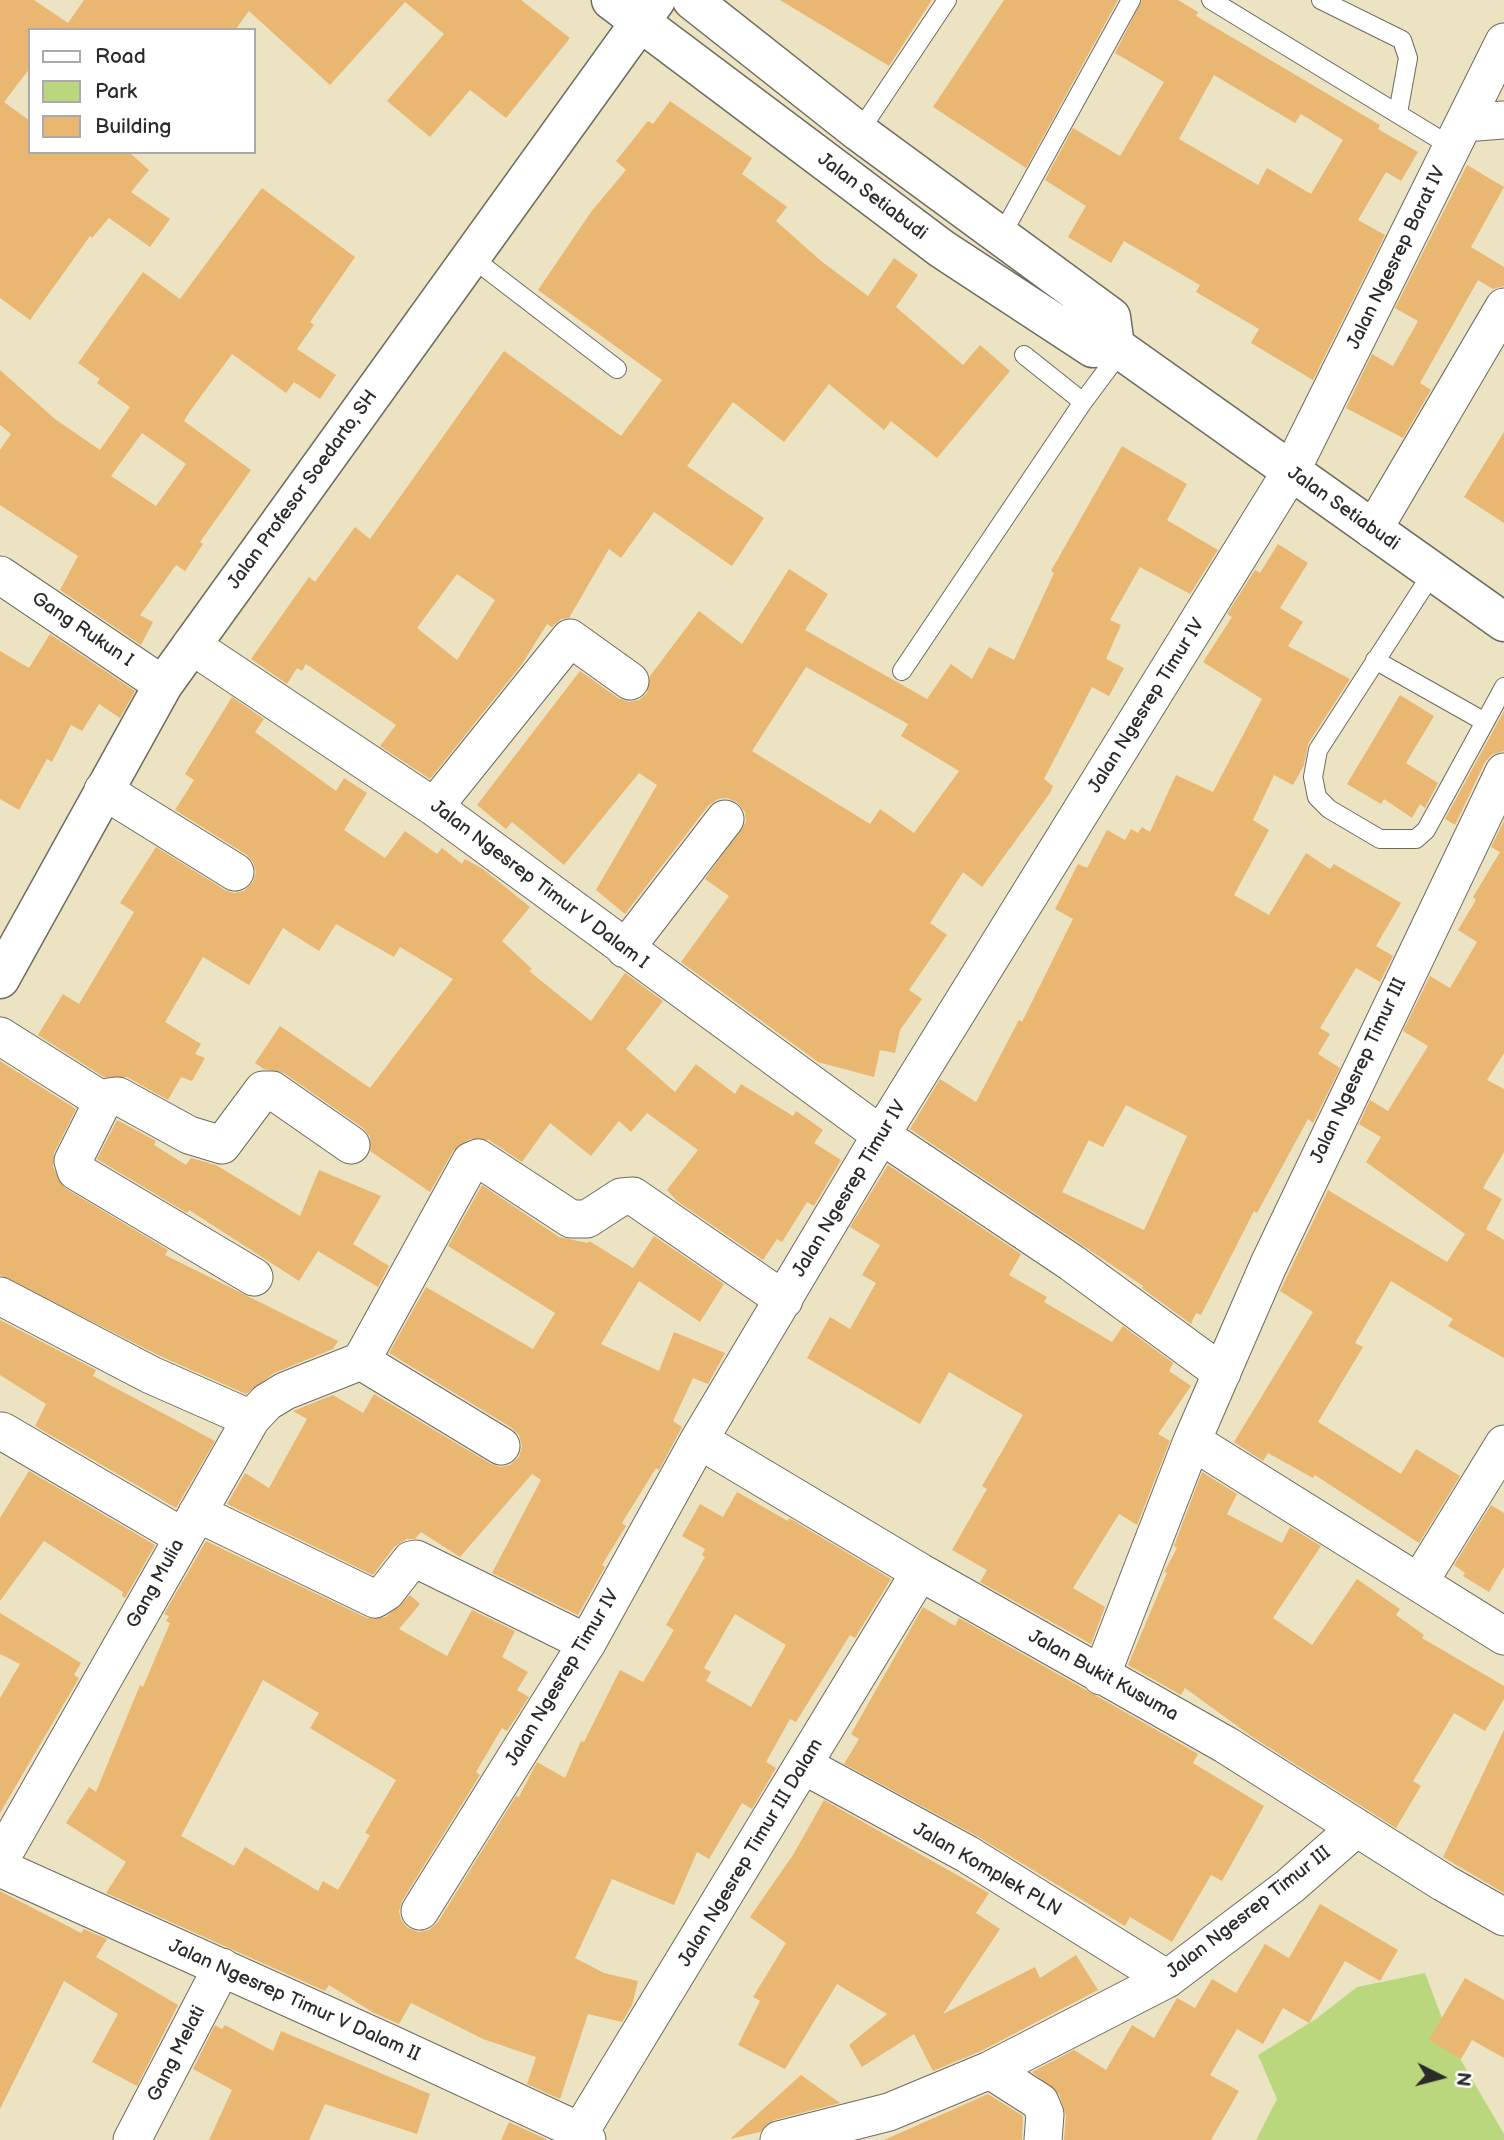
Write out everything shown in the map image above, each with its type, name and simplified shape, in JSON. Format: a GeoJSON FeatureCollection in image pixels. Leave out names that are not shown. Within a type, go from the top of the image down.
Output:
{"type":"FeatureCollection","features":[{"type":"Feature","properties":{"kind":"main road"},"geometry":{"type":"LineString","coordinates":[[692,0],[859,132],[1111,317],[1118,349]]}},
{"type":"Feature","properties":{"kind":"main road","name":"Jalan Profesor Soedarto, SH"},"geometry":{"type":"LineString","coordinates":[[0,979],[163,685],[471,257],[627,5]]}},
{"type":"Feature","properties":{"kind":"main road","name":"Jalan Setiabudi"},"geometry":{"type":"LineString","coordinates":[[627,5],[942,249],[1093,348],[1118,349],[1504,622]]}},
{"type":"Feature","properties":{"kind":"street","name":"Jalan Ngesrep Barat IV"},"geometry":{"type":"LineString","coordinates":[[1290,473],[1504,42]]}},
{"type":"Feature","properties":{"kind":"street"},"geometry":{"type":"LineString","coordinates":[[1458,135],[1504,120]]}},
{"type":"Feature","properties":{"kind":"street"},"geometry":{"type":"LineString","coordinates":[[1373,530],[1504,307]]}},
{"type":"Feature","properties":{"kind":"street","name":"Jalan Ngesrep Timur IV"},"geometry":{"type":"LineString","coordinates":[[421,1911],[587,1643],[699,1440],[881,1135],[1290,473]]}},
{"type":"Feature","properties":{"kind":"street","name":"Gang Rukun I"},"geometry":{"type":"LineString","coordinates":[[0,575],[163,685]]}},
{"type":"Feature","properties":{"kind":"street"},"geometry":{"type":"LineString","coordinates":[[435,807],[570,638],[630,681]]}},
{"type":"Feature","properties":{"kind":"street","name":"Jalan Ngesrep Timur V Dalam I"},"geometry":{"type":"LineString","coordinates":[[191,645],[435,807],[625,950],[881,1135]]}},
{"type":"Feature","properties":{"kind":"street","name":"Jalan Ngesrep Timur III"},"geometry":{"type":"LineString","coordinates":[[1101,1676],[1192,1441],[1268,1266],[1376,1035],[1504,772]]}},
{"type":"Feature","properties":{"kind":"street"},"geometry":{"type":"LineString","coordinates":[[103,790],[235,872]]}},
{"type":"Feature","properties":{"kind":"street"},"geometry":{"type":"LineString","coordinates":[[625,950],[725,819]]}},
{"type":"Feature","properties":{"kind":"street"},"geometry":{"type":"LineString","coordinates":[[0,1036],[103,1101]]}},
{"type":"Feature","properties":{"kind":"street"},"geometry":{"type":"LineString","coordinates":[[254,1276],[76,1171],[73,1161],[103,1101],[118,1096],[189,1135],[222,1145],[263,1090],[272,1090],[351,1145]]}},
{"type":"Feature","properties":{"kind":"street"},"geometry":{"type":"LineString","coordinates":[[881,1135],[1073,1263],[1222,1373]]}},
{"type":"Feature","properties":{"kind":"street"},"geometry":{"type":"LineString","coordinates":[[501,1446],[361,1361],[471,1161],[478,1158],[571,1219],[587,1219],[621,1197],[633,1196],[784,1300]]}},
{"type":"Feature","properties":{"kind":"street"},"geometry":{"type":"LineString","coordinates":[[0,1296],[151,1375],[251,1419]]}},
{"type":"Feature","properties":{"kind":"street","name":"Gang Mulia"},"geometry":{"type":"LineString","coordinates":[[0,1860],[251,1419],[267,1402],[285,1391],[361,1361]]}},
{"type":"Feature","properties":{"kind":"street"},"geometry":{"type":"LineString","coordinates":[[2,1431],[190,1525],[375,1599],[386,1592],[411,1560],[416,1559],[587,1643]]}},
{"type":"Feature","properties":{"kind":"street","name":"Jalan Bukit Kusuma"},"geometry":{"type":"LineString","coordinates":[[699,1440],[920,1572],[1226,1745],[1356,1828],[1504,1917]]}},
{"type":"Feature","properties":{"kind":"street"},"geometry":{"type":"LineString","coordinates":[[1192,1441],[1420,1581],[1504,1636]]}},
{"type":"Feature","properties":{"kind":"street"},"geometry":{"type":"LineString","coordinates":[[1420,1581],[1504,1444]]}},
{"type":"Feature","properties":{"kind":"street","name":"Jalan Ngesrep Timur III Dalam"},"geometry":{"type":"LineString","coordinates":[[580,2137],[920,1572]]}},
{"type":"Feature","properties":{"kind":"street","name":"Jalan Komplek PLN"},"geometry":{"type":"LineString","coordinates":[[805,1766],[967,1854],[1167,1979]]}},
{"type":"Feature","properties":{"kind":"street","name":"Jalan Ngesrep Timur III"},"geometry":{"type":"LineString","coordinates":[[779,2140],[888,2126],[1167,1979],[1290,1886],[1356,1828]]}},
{"type":"Feature","properties":{"kind":"street","name":"Jalan Ngesrep Timur V Dalam II"},"geometry":{"type":"LineString","coordinates":[[0,1868],[222,1968],[580,2137]]}},
{"type":"Feature","properties":{"kind":"street","name":"Gang Melati"},"geometry":{"type":"LineString","coordinates":[[132,2140],[222,1968]]}},
{"type":"Feature","properties":{"kind":"street"},"geometry":{"type":"LineString","coordinates":[[990,2070],[1040,2102],[1045,2114],[1043,2140]]}},
{"type":"Feature","properties":{"kind":"lane"},"geometry":{"type":"LineString","coordinates":[[859,132],[947,0]]}},
{"type":"Feature","properties":{"kind":"lane"},"geometry":{"type":"LineString","coordinates":[[1001,236],[1095,71],[1131,0]]}},
{"type":"Feature","properties":{"kind":"lane"},"geometry":{"type":"LineString","coordinates":[[1211,0],[1398,113],[1458,135]]}},
{"type":"Feature","properties":{"kind":"lane"},"geometry":{"type":"LineString","coordinates":[[1321,0],[1402,40],[1408,58],[1398,113]]}},
{"type":"Feature","properties":{"kind":"lane"},"geometry":{"type":"LineString","coordinates":[[471,257],[617,369]]}},
{"type":"Feature","properties":{"kind":"lane"},"geometry":{"type":"LineString","coordinates":[[902,671],[1118,349]]}},
{"type":"Feature","properties":{"kind":"lane"},"geometry":{"type":"LineString","coordinates":[[1024,355],[1083,402]]}},
{"type":"Feature","properties":{"kind":"lane"},"geometry":{"type":"LineString","coordinates":[[1433,572],[1318,750],[1313,777],[1317,797],[1329,809],[1380,839],[1416,839],[1426,830],[1504,687]]}},
{"type":"Feature","properties":{"kind":"lane"},"geometry":{"type":"LineString","coordinates":[[1375,660],[1485,722]]}},
{"type":"Feature","properties":{"kind":"green space"},"geometry":{"type":"Polygon","coordinates":[[[1425,1973],[1452,2045],[1504,2134],[1504,2140],[1256,2140],[1277,2099],[1258,2055],[1316,2019],[1357,1987],[1425,1973]]]}},
{"type":"Feature","properties":{"kind":"building"},"geometry":{"type":"Polygon","coordinates":[[[0,0],[34,0],[68,23],[84,0],[521,0],[570,38],[506,118],[470,90],[430,137],[387,101],[444,34],[405,2],[330,85],[249,11],[236,28],[28,28],[28,71],[4,102],[28,120],[28,154],[131,154],[149,170],[131,192],[170,219],[150,247],[109,218],[92,238],[90,236],[30,320],[0,298],[0,0]]]}},
{"type":"Feature","properties":{"kind":"building"},"geometry":{"type":"Polygon","coordinates":[[[780,0],[932,0],[889,66],[780,0]]]}},
{"type":"Feature","properties":{"kind":"building"},"geometry":{"type":"Polygon","coordinates":[[[1004,0],[1118,0],[1026,168],[933,107],[1004,0]]]}},
{"type":"Feature","properties":{"kind":"building"},"geometry":{"type":"Polygon","coordinates":[[[1142,0],[1178,0],[1198,12],[1196,16],[1380,125],[1378,129],[1418,152],[1401,181],[1386,172],[1358,220],[1385,235],[1313,380],[1251,343],[1259,329],[1196,292],[1200,285],[1124,241],[1111,263],[1068,237],[1086,206],[1045,180],[1073,128],[1120,156],[1164,82],[1115,53],[1142,0]],[[1214,75],[1179,139],[1258,185],[1267,168],[1311,194],[1343,140],[1301,114],[1295,123],[1214,75]]]}},
{"type":"Feature","properties":{"kind":"building"},"geometry":{"type":"Polygon","coordinates":[[[670,101],[752,158],[742,174],[787,207],[776,221],[821,261],[868,296],[894,258],[918,275],[896,307],[963,365],[980,345],[1010,371],[937,458],[891,421],[884,430],[829,384],[784,442],[733,402],[687,466],[764,518],[732,566],[654,512],[621,558],[609,549],[569,618],[561,619],[552,627],[547,624],[522,664],[430,779],[380,746],[396,725],[306,664],[302,671],[297,668],[287,684],[251,659],[309,577],[315,582],[355,527],[370,539],[504,351],[621,436],[662,380],[538,290],[591,212],[626,170],[616,161],[648,121],[653,124],[670,101]],[[457,574],[417,628],[457,660],[495,600],[457,574]]]}},
{"type":"Feature","properties":{"kind":"building"},"geometry":{"type":"Polygon","coordinates":[[[1467,165],[1504,187],[1471,247],[1504,267],[1504,286],[1493,289],[1478,280],[1420,383],[1431,390],[1403,438],[1346,408],[1372,354],[1393,366],[1418,321],[1395,308],[1467,165]]]}},
{"type":"Feature","properties":{"kind":"building"},"geometry":{"type":"Polygon","coordinates":[[[262,188],[355,257],[310,322],[314,325],[297,349],[336,375],[320,399],[294,382],[286,393],[232,354],[184,421],[251,470],[200,542],[203,544],[185,571],[176,565],[140,615],[153,622],[141,645],[60,590],[78,556],[0,505],[0,450],[11,434],[0,425],[0,370],[55,419],[100,450],[130,407],[97,383],[100,379],[78,363],[143,272],[180,299],[262,188]],[[142,433],[111,476],[156,506],[186,464],[142,433]]]}},
{"type":"Feature","properties":{"kind":"building"},"geometry":{"type":"Polygon","coordinates":[[[1504,432],[1504,523],[1464,497],[1504,432]]]}},
{"type":"Feature","properties":{"kind":"building"},"geometry":{"type":"Polygon","coordinates":[[[1122,446],[1187,484],[1167,520],[1218,550],[1190,594],[1140,567],[1110,620],[1121,625],[1106,659],[1124,668],[1109,696],[1092,687],[1044,779],[1053,786],[1050,793],[982,887],[963,872],[930,923],[947,935],[909,990],[922,999],[900,1030],[895,1053],[880,1050],[874,1077],[818,1062],[681,962],[729,896],[705,879],[746,822],[745,812],[737,802],[727,798],[718,799],[708,806],[625,914],[596,890],[657,785],[639,773],[564,865],[512,822],[506,829],[477,805],[580,671],[618,698],[629,702],[639,700],[647,693],[650,676],[699,611],[742,644],[789,569],[828,594],[805,630],[927,699],[951,664],[972,679],[989,647],[1014,660],[1054,573],[1051,571],[1122,446]],[[806,667],[752,751],[870,824],[880,809],[914,833],[959,771],[901,736],[908,724],[806,667]]]}},
{"type":"Feature","properties":{"kind":"building"},"geometry":{"type":"Polygon","coordinates":[[[1278,544],[1308,563],[1280,608],[1303,622],[1288,646],[1350,679],[1308,744],[1304,765],[1293,785],[1274,775],[1253,820],[1269,830],[1234,895],[1269,915],[1306,853],[1330,869],[1334,864],[1401,903],[1376,946],[1393,956],[1380,982],[1356,968],[1320,1028],[1330,1034],[1318,1054],[1340,1068],[1313,1123],[1308,1119],[1257,1213],[1254,1211],[1201,1315],[1196,1313],[1191,1324],[1142,1288],[1143,1286],[910,1129],[940,1079],[976,1102],[1019,1020],[1022,1022],[1073,919],[1055,909],[1078,864],[1087,868],[1107,830],[1125,840],[1131,829],[1138,833],[1142,827],[1150,832],[1176,775],[1213,792],[1262,699],[1203,662],[1232,617],[1227,614],[1255,570],[1260,573],[1278,544]],[[1126,1105],[1103,1147],[1089,1140],[1062,1192],[1144,1230],[1187,1136],[1126,1105]]]}},
{"type":"Feature","properties":{"kind":"building"},"geometry":{"type":"Polygon","coordinates":[[[50,634],[135,691],[120,718],[99,704],[82,731],[71,725],[52,762],[47,759],[19,810],[0,799],[0,651],[29,668],[50,634]]]}},
{"type":"Feature","properties":{"kind":"building"},"geometry":{"type":"Polygon","coordinates":[[[1400,695],[1434,716],[1406,763],[1438,783],[1425,808],[1420,804],[1412,818],[1384,799],[1381,804],[1347,784],[1400,695]]]}},
{"type":"Feature","properties":{"kind":"building"},"geometry":{"type":"Polygon","coordinates":[[[232,697],[264,719],[255,732],[336,791],[344,778],[367,793],[344,830],[385,858],[405,831],[437,854],[442,848],[462,864],[465,859],[483,869],[530,907],[502,941],[532,969],[529,971],[591,1021],[625,973],[663,1001],[626,1049],[675,1092],[696,1064],[735,1094],[741,1084],[793,1116],[796,1111],[823,1130],[814,1143],[841,1160],[814,1206],[807,1202],[782,1242],[777,1239],[763,1260],[677,1201],[667,1190],[698,1150],[647,1113],[631,1132],[619,1121],[591,1156],[550,1123],[522,1162],[489,1140],[470,1139],[453,1151],[430,1192],[370,1151],[370,1137],[363,1128],[284,1073],[264,1069],[255,1063],[280,1026],[370,1088],[453,979],[400,947],[394,957],[336,924],[319,951],[283,928],[249,985],[203,957],[165,1022],[201,1044],[195,1054],[205,1058],[192,1081],[181,1077],[168,1100],[127,1077],[104,1077],[38,1035],[63,994],[79,1004],[134,912],[120,903],[156,847],[225,890],[234,893],[244,891],[253,882],[256,872],[247,855],[175,810],[194,780],[185,774],[232,697]]]}},
{"type":"Feature","properties":{"kind":"building"},"geometry":{"type":"Polygon","coordinates":[[[1504,711],[1504,751],[1493,754],[1485,762],[1455,825],[1445,819],[1504,711]]]}},
{"type":"Feature","properties":{"kind":"building"},"geometry":{"type":"Polygon","coordinates":[[[1504,821],[1504,1053],[1487,1080],[1504,1089],[1504,1152],[1483,1188],[1502,1199],[1486,1229],[1504,1240],[1504,1358],[1448,1326],[1453,1319],[1391,1281],[1355,1343],[1363,1347],[1318,1422],[1401,1474],[1416,1449],[1460,1476],[1419,1543],[1315,1475],[1313,1478],[1268,1453],[1263,1461],[1234,1442],[1313,1312],[1280,1291],[1328,1190],[1447,1262],[1465,1234],[1366,1162],[1381,1137],[1359,1124],[1370,1100],[1388,1111],[1428,1046],[1403,1031],[1430,976],[1450,988],[1477,942],[1458,930],[1476,900],[1473,897],[1500,852],[1491,847],[1504,821]]]}},
{"type":"Feature","properties":{"kind":"building"},"geometry":{"type":"Polygon","coordinates":[[[0,1061],[76,1109],[54,1153],[53,1167],[65,1188],[168,1250],[165,1255],[338,1341],[333,1349],[274,1373],[246,1394],[160,1356],[0,1275],[0,1061]]]}},
{"type":"Feature","properties":{"kind":"building"},"geometry":{"type":"Polygon","coordinates":[[[117,1120],[156,1141],[154,1145],[186,1165],[191,1158],[216,1165],[300,1216],[319,1170],[381,1196],[353,1244],[389,1266],[378,1287],[318,1251],[299,1281],[189,1210],[187,1213],[97,1159],[117,1120]]]}},
{"type":"Feature","properties":{"kind":"building"},"geometry":{"type":"Polygon","coordinates":[[[888,1165],[1021,1254],[1009,1275],[1047,1297],[1044,1302],[1112,1342],[1123,1326],[1173,1363],[1169,1371],[1191,1386],[1158,1434],[1170,1441],[1137,1525],[1119,1514],[1073,1588],[1105,1607],[1091,1644],[980,1582],[987,1570],[952,1550],[987,1489],[982,1486],[1023,1415],[949,1372],[920,1424],[807,1358],[830,1317],[850,1329],[876,1283],[862,1275],[880,1245],[850,1227],[888,1165]]]}},
{"type":"Feature","properties":{"kind":"building"},"geometry":{"type":"Polygon","coordinates":[[[482,1185],[559,1237],[588,1243],[589,1241],[633,1268],[654,1236],[724,1284],[700,1322],[639,1281],[601,1344],[659,1371],[674,1332],[725,1353],[708,1384],[693,1378],[673,1421],[682,1427],[659,1470],[656,1468],[622,1523],[626,1526],[602,1565],[605,1567],[578,1615],[492,1573],[541,1480],[532,1474],[460,1557],[421,1532],[415,1539],[407,1539],[394,1547],[373,1575],[227,1504],[245,1473],[269,1488],[307,1419],[293,1411],[333,1395],[363,1413],[374,1394],[491,1464],[501,1467],[510,1465],[519,1457],[522,1446],[519,1435],[512,1428],[389,1353],[426,1287],[533,1349],[555,1313],[448,1246],[482,1185]]]}},
{"type":"Feature","properties":{"kind":"building"},"geometry":{"type":"Polygon","coordinates":[[[0,1320],[96,1370],[93,1376],[215,1441],[176,1508],[35,1426],[46,1404],[0,1375],[0,1320]]]}},
{"type":"Feature","properties":{"kind":"building"},"geometry":{"type":"Polygon","coordinates":[[[29,1471],[155,1545],[125,1598],[122,1596],[123,1592],[44,1541],[0,1601],[0,1518],[29,1471]]]}},
{"type":"Feature","properties":{"kind":"building"},"geometry":{"type":"Polygon","coordinates":[[[1202,1472],[1237,1494],[1227,1514],[1282,1543],[1290,1527],[1321,1546],[1273,1618],[1312,1645],[1357,1579],[1400,1609],[1396,1615],[1424,1635],[1422,1638],[1504,1686],[1504,1699],[1485,1731],[1454,1713],[1413,1781],[1421,1786],[1396,1828],[1251,1736],[1185,1688],[1181,1695],[1128,1665],[1167,1573],[1164,1572],[1177,1548],[1174,1546],[1202,1472]]]}},
{"type":"Feature","properties":{"kind":"building"},"geometry":{"type":"Polygon","coordinates":[[[737,1492],[788,1521],[789,1518],[891,1579],[855,1638],[850,1635],[796,1722],[790,1719],[766,1762],[776,1768],[752,1809],[742,1803],[709,1859],[697,1852],[674,1905],[612,1879],[575,1958],[604,1973],[638,1981],[632,2005],[622,2022],[588,2014],[560,2099],[527,2084],[536,2057],[483,2039],[411,2003],[399,2024],[374,2013],[329,1985],[325,1991],[106,1893],[126,1862],[66,1823],[89,1787],[96,1792],[140,1685],[143,1687],[170,1623],[166,1621],[169,1616],[164,1614],[206,1541],[367,1618],[386,1617],[410,1595],[420,1604],[399,1629],[447,1656],[472,1610],[515,1631],[502,1657],[528,1672],[517,1690],[529,1697],[507,1731],[502,1728],[476,1772],[480,1775],[402,1901],[399,1911],[401,1920],[408,1928],[419,1932],[429,1930],[438,1922],[516,1796],[519,1797],[537,1762],[565,1778],[581,1741],[584,1742],[620,1670],[643,1682],[674,1630],[666,1625],[705,1557],[702,1555],[705,1549],[682,1536],[700,1504],[723,1517],[737,1492]],[[735,1614],[704,1668],[711,1672],[706,1681],[751,1707],[786,1645],[735,1614]],[[263,1680],[181,1836],[234,1866],[245,1847],[318,1891],[323,1881],[338,1890],[370,1835],[365,1833],[396,1780],[310,1728],[319,1713],[263,1680]]]}},
{"type":"Feature","properties":{"kind":"building"},"geometry":{"type":"Polygon","coordinates":[[[1491,1505],[1504,1513],[1504,1567],[1489,1592],[1463,1576],[1465,1573],[1454,1565],[1491,1505]]]}},
{"type":"Feature","properties":{"kind":"building"},"geometry":{"type":"Polygon","coordinates":[[[923,1607],[955,1626],[959,1618],[1198,1754],[1193,1763],[1264,1806],[1222,1881],[1211,1875],[1172,1942],[1130,1917],[1125,1926],[977,1836],[844,1764],[859,1739],[851,1734],[923,1607]]]}},
{"type":"Feature","properties":{"kind":"building"},"geometry":{"type":"Polygon","coordinates":[[[0,1613],[81,1663],[74,1675],[79,1678],[0,1813],[0,1698],[20,1664],[0,1654],[0,1613]]]}},
{"type":"Feature","properties":{"kind":"building"},"geometry":{"type":"Polygon","coordinates":[[[1504,1730],[1504,1893],[1443,1857],[1504,1730]]]}},
{"type":"Feature","properties":{"kind":"building"},"geometry":{"type":"Polygon","coordinates":[[[824,1800],[989,1893],[976,1913],[1000,1929],[943,2014],[1035,1967],[1040,1978],[1076,1955],[1098,1990],[981,2051],[933,2071],[914,2034],[862,2067],[849,2045],[887,2014],[837,1984],[785,2069],[738,2045],[760,2001],[753,1997],[786,1943],[750,1917],[793,1855],[824,1800]]]}},
{"type":"Feature","properties":{"kind":"building"},"geometry":{"type":"Polygon","coordinates":[[[0,1891],[81,1933],[84,1929],[107,1939],[96,1957],[178,2005],[137,2086],[92,2062],[118,2014],[64,1981],[0,2109],[0,1891]]]}},
{"type":"Feature","properties":{"kind":"building"},"geometry":{"type":"Polygon","coordinates":[[[1320,1904],[1398,1950],[1380,1981],[1345,1961],[1309,2023],[1283,2008],[1263,2044],[1237,2029],[1210,2075],[1239,2091],[1211,2140],[1064,2140],[1066,2115],[1059,2094],[1032,2072],[1074,2050],[1106,2070],[1132,2025],[1154,2038],[1177,1998],[1195,2008],[1212,1979],[1236,1993],[1265,1944],[1289,1958],[1320,1904]]]}},
{"type":"Feature","properties":{"kind":"building"},"geometry":{"type":"Polygon","coordinates":[[[1465,1978],[1504,2000],[1504,2058],[1472,2040],[1461,2059],[1429,2040],[1465,1978]]]}},
{"type":"Feature","properties":{"kind":"building"},"geometry":{"type":"Polygon","coordinates":[[[215,2025],[222,2029],[225,2025],[273,2051],[281,2031],[430,2094],[417,2134],[325,2104],[309,2140],[209,2140],[232,2090],[193,2069],[215,2025]]]}},
{"type":"Feature","properties":{"kind":"building"},"geometry":{"type":"Polygon","coordinates":[[[801,2075],[840,2103],[774,2120],[760,2132],[730,2139],[801,2075]]]}},
{"type":"Feature","properties":{"kind":"building"},"geometry":{"type":"Polygon","coordinates":[[[988,2094],[1023,2116],[1022,2140],[884,2140],[988,2094]]]}},
{"type":"Feature","properties":{"kind":"building"},"geometry":{"type":"Polygon","coordinates":[[[509,2122],[546,2139],[546,2140],[501,2140],[509,2122]]]}}]}
